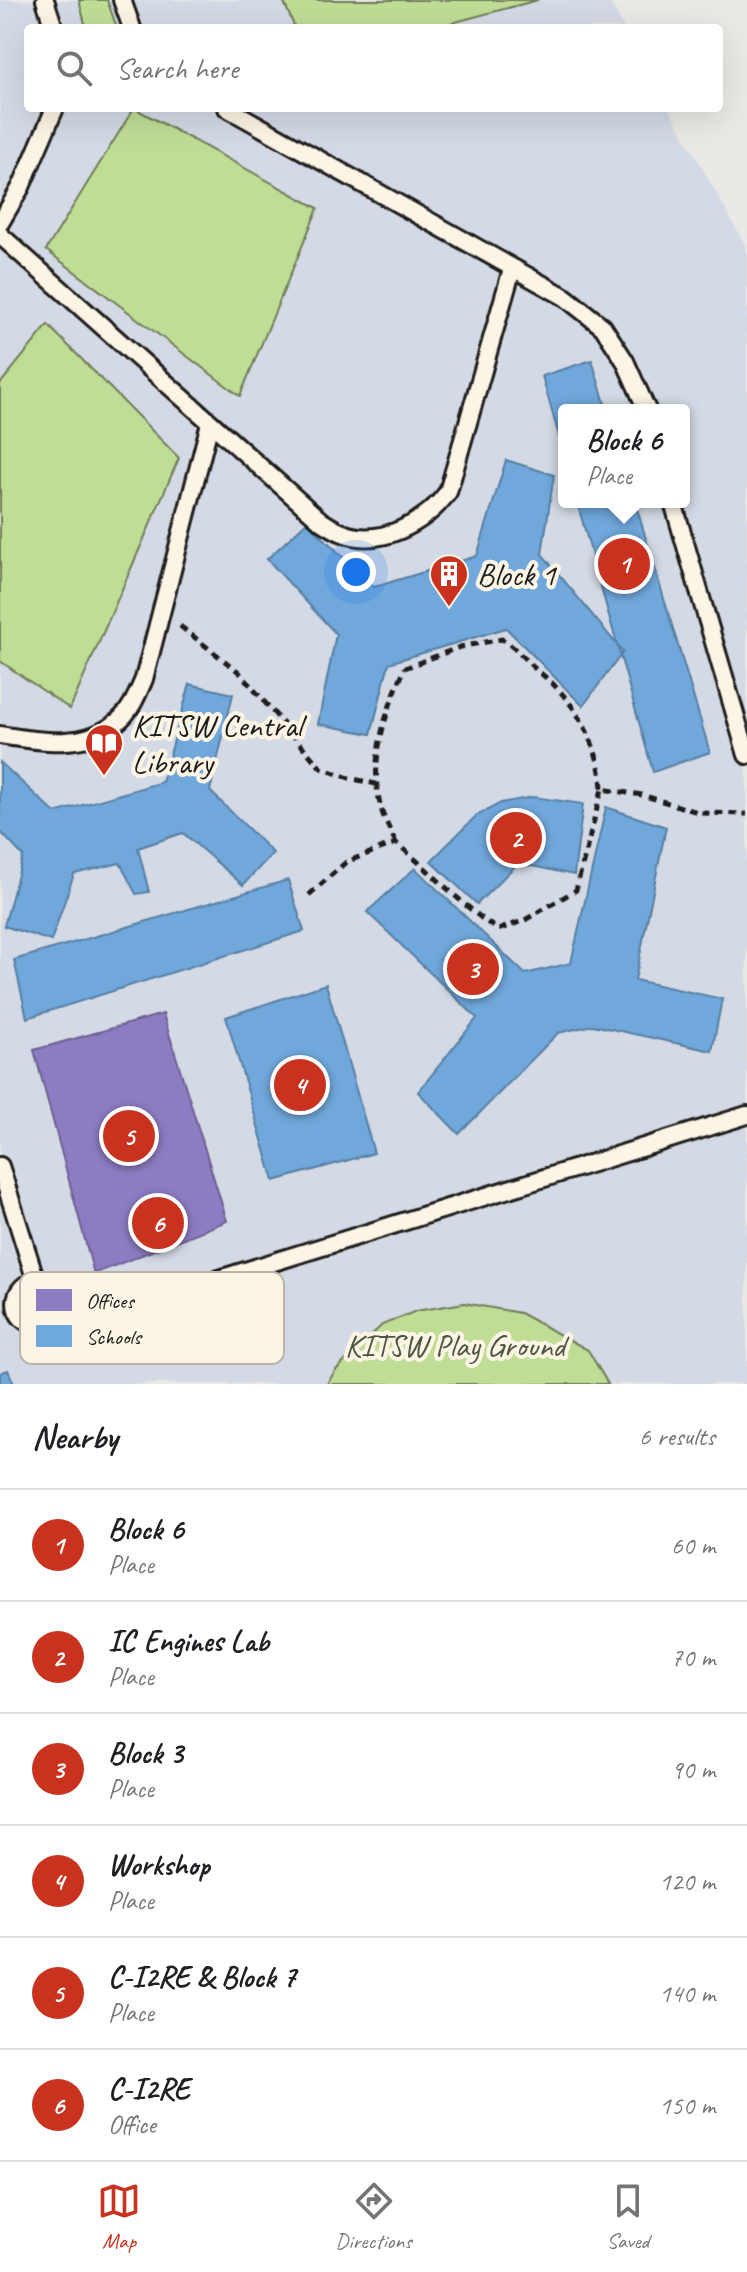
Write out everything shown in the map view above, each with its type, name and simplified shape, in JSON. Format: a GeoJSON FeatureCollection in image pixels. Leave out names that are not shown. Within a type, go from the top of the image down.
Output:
{"type":"FeatureCollection","features":[{"type":"Feature","properties":{"kind":"lane"},"geometry":{"type":"LineString","coordinates":[[45,0],[53,24]]}},
{"type":"Feature","properties":{"kind":"lane"},"geometry":{"type":"LineString","coordinates":[[122,0],[131,24]]}},
{"type":"Feature","properties":{"kind":"lane"},"geometry":{"type":"LineString","coordinates":[[0,223],[21,187],[53,112]]}},
{"type":"Feature","properties":{"kind":"lane"},"geometry":{"type":"LineString","coordinates":[[234,112],[565,297],[603,327],[625,361],[644,404]]}},
{"type":"Feature","properties":{"kind":"lane"},"geometry":{"type":"LineString","coordinates":[[0,235],[321,521],[344,534],[371,538],[397,531],[436,508],[448,492],[512,269]]}},
{"type":"Feature","properties":{"kind":"lane"},"geometry":{"type":"LineString","coordinates":[[0,735],[67,741],[88,737],[116,724],[132,705],[144,679],[210,423]]}},
{"type":"Feature","properties":{"kind":"lane"},"geometry":{"type":"LineString","coordinates":[[675,508],[747,755]]}},
{"type":"Feature","properties":{"kind":"lane"},"geometry":{"type":"LineString","coordinates":[[242,1272],[747,1115]]}},
{"type":"Feature","properties":{"kind":"lane"},"geometry":{"type":"LineString","coordinates":[[0,1166],[33,1272]]}},
{"type":"Feature","properties":{"kind":"lane"},"geometry":{"type":"LineString","coordinates":[[20,1290],[16,1300],[20,1314]]}},
{"type":"Feature","properties":{"kind":"lane"},"geometry":{"type":"LineString","coordinates":[[0,1316],[17,1310]]}},
{"type":"Feature","properties":{"kind":"path"},"geometry":{"type":"LineString","coordinates":[[161,613],[239,672],[321,768],[376,784]]}},
{"type":"Feature","properties":{"kind":"path"},"geometry":{"type":"LineString","coordinates":[[502,639],[554,685],[571,706],[595,750],[601,770],[602,789],[576,890],[525,920],[498,930],[474,914],[396,843],[381,811],[376,784],[379,746],[388,709],[405,668],[460,647],[502,639]]}},
{"type":"Feature","properties":{"kind":"path"},"geometry":{"type":"LineString","coordinates":[[602,789],[642,795],[701,813],[747,814]]}},
{"type":"Feature","properties":{"kind":"path"},"geometry":{"type":"LineString","coordinates":[[309,895],[346,862],[396,843]]}},
{"type":"Feature","properties":{"kind":"shaded area"},"geometry":{"type":"Polygon","coordinates":[[[0,0],[609,0],[622,24],[24,24],[24,112],[671,112],[747,248],[747,1384],[0,1384],[0,0]]]}},
{"type":"Feature","properties":{"kind":"green space"},"geometry":{"type":"Polygon","coordinates":[[[79,0],[107,0],[116,24],[85,24],[79,0]]]}},
{"type":"Feature","properties":{"kind":"green space"},"geometry":{"type":"Polygon","coordinates":[[[283,0],[538,0],[448,24],[293,24],[283,0]]]}},
{"type":"Feature","properties":{"kind":"green space"},"geometry":{"type":"Polygon","coordinates":[[[132,112],[141,112],[318,208],[240,396],[46,250],[132,112]]]}},
{"type":"Feature","properties":{"kind":"green space"},"geometry":{"type":"Polygon","coordinates":[[[48,325],[179,458],[70,709],[0,661],[0,384],[48,325]]]}},
{"type":"Feature","properties":{"kind":"green space","name":"KITSW Play Ground"},"geometry":{"type":"Polygon","coordinates":[[[464,1303],[520,1313],[588,1350],[608,1384],[327,1384],[335,1371],[382,1325],[416,1311],[464,1303]]]}},
{"type":"Feature","properties":{"kind":"building: Offices"},"geometry":{"type":"Polygon","coordinates":[[[163,1014],[227,1221],[93,1272],[34,1050],[163,1014]]]}},
{"type":"Feature","properties":{"kind":"building: Schools"},"geometry":{"type":"Polygon","coordinates":[[[592,360],[605,404],[558,404],[558,433],[542,376],[592,360]]]}},
{"type":"Feature","properties":{"kind":"building: Schools","name":"Block 1"},"geometry":{"type":"Polygon","coordinates":[[[506,460],[554,475],[542,554],[623,652],[583,706],[506,628],[389,663],[371,734],[318,724],[336,634],[267,559],[307,522],[374,587],[477,556],[506,460]]]}},
{"type":"Feature","properties":{"kind":"building: Schools"},"geometry":{"type":"Polygon","coordinates":[[[579,508],[637,508],[710,752],[653,772],[579,508]]]}},
{"type":"Feature","properties":{"kind":"building: Schools"},"geometry":{"type":"Polygon","coordinates":[[[190,684],[233,694],[210,791],[273,853],[243,885],[183,833],[138,848],[149,892],[136,894],[120,863],[74,874],[51,941],[4,926],[23,856],[0,831],[0,762],[55,813],[162,782],[190,684]]]}},
{"type":"Feature","properties":{"kind":"building: Schools"},"geometry":{"type":"Polygon","coordinates":[[[533,797],[583,804],[574,875],[518,863],[477,904],[431,861],[476,816],[501,803],[533,797]]]}},
{"type":"Feature","properties":{"kind":"building: Schools"},"geometry":{"type":"Polygon","coordinates":[[[606,807],[666,827],[635,980],[722,999],[712,1051],[593,1025],[558,1033],[459,1134],[418,1092],[477,1018],[367,912],[415,868],[525,974],[571,963],[606,807]]]}},
{"type":"Feature","properties":{"kind":"building: Schools"},"geometry":{"type":"Polygon","coordinates":[[[288,880],[304,931],[27,1018],[14,960],[288,880]]]}},
{"type":"Feature","properties":{"kind":"building: Schools"},"geometry":{"type":"Polygon","coordinates":[[[326,984],[374,1153],[274,1181],[226,1017],[326,984]]]}},
{"type":"Feature","properties":{"kind":"building: Schools"},"geometry":{"type":"Polygon","coordinates":[[[8,1370],[14,1384],[0,1384],[0,1373],[8,1370]]]}},
{"type":"Feature","properties":{"kind":"place","name":"Block 6"},"geometry":{"type":"Point","coordinates":[624,564]}},
{"type":"Feature","properties":{"kind":"place","name":"Block 1"},"geometry":{"type":"Point","coordinates":[449,608]}},
{"type":"Feature","properties":{"kind":"place","name":"KITSW Central Library"},"geometry":{"type":"Point","coordinates":[104,777]}},
{"type":"Feature","properties":{"kind":"place","name":"IC Engines Lab"},"geometry":{"type":"Point","coordinates":[516,838]}},
{"type":"Feature","properties":{"kind":"place","name":"Block 3"},"geometry":{"type":"Point","coordinates":[473,969]}},
{"type":"Feature","properties":{"kind":"place","name":"Workshop"},"geometry":{"type":"Point","coordinates":[300,1085]}},
{"type":"Feature","properties":{"kind":"place","name":"C-I2RE & Block 7"},"geometry":{"type":"Point","coordinates":[129,1136]}},
{"type":"Feature","properties":{"kind":"place","name":"C-I2RE"},"geometry":{"type":"Point","coordinates":[158,1223]}}]}
